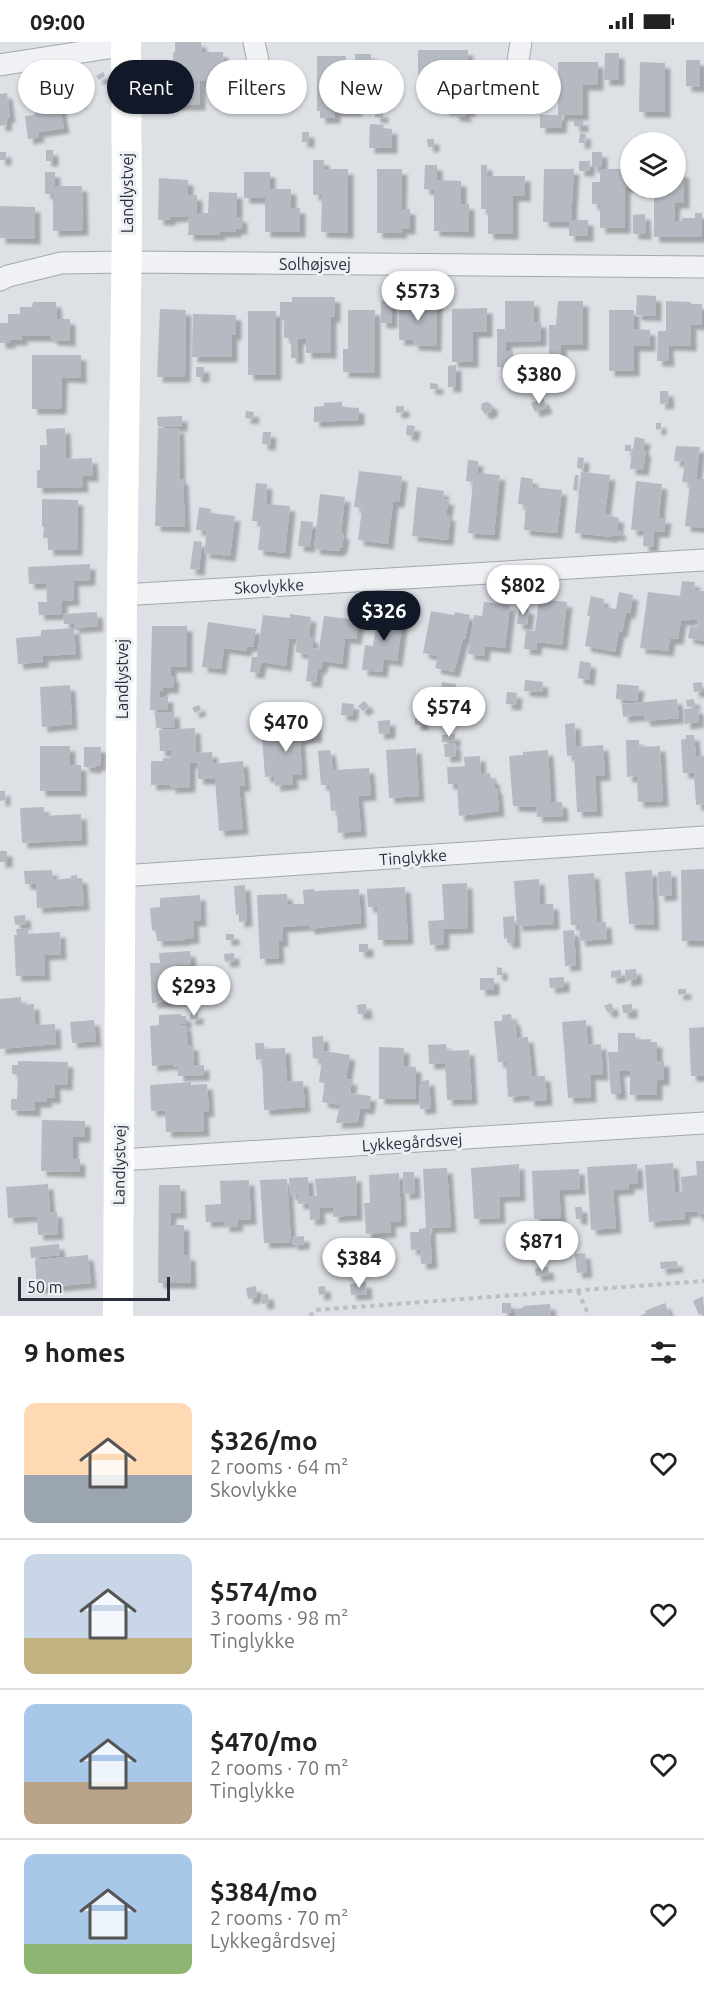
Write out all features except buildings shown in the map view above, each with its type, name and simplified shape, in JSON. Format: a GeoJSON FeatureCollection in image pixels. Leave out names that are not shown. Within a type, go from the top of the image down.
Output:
{"type":"FeatureCollection","features":[{"type":"Feature","properties":{"kind":"street"},"geometry":{"type":"LineString","coordinates":[[254,42],[258,60]]}},
{"type":"Feature","properties":{"kind":"street"},"geometry":{"type":"LineString","coordinates":[[518,60],[521,42]]}},
{"type":"Feature","properties":{"kind":"street"},"geometry":{"type":"LineString","coordinates":[[0,65],[127,44]]}},
{"type":"Feature","properties":{"kind":"street","name":"Landlystvej"},"geometry":{"type":"LineString","coordinates":[[118,1316],[127,44]]}},
{"type":"Feature","properties":{"kind":"street","name":"Solhøjsvej"},"geometry":{"type":"LineString","coordinates":[[0,280],[61,263],[704,267]]}},
{"type":"Feature","properties":{"kind":"street","name":"Skovlykke"},"geometry":{"type":"LineString","coordinates":[[122,595],[704,560]]}},
{"type":"Feature","properties":{"kind":"street","name":"Tinglykke"},"geometry":{"type":"LineString","coordinates":[[121,876],[704,837]]}},
{"type":"Feature","properties":{"kind":"street","name":"Lykkegårdsvej"},"geometry":{"type":"LineString","coordinates":[[120,1160],[704,1122]]}},
{"type":"Feature","properties":{"kind":"path"},"geometry":{"type":"LineString","coordinates":[[310,1316],[315,1310],[704,1281]]}},
{"type":"Feature","properties":{"kind":"path"},"geometry":{"type":"LineString","coordinates":[[578,1291],[589,1316]]}}]}
